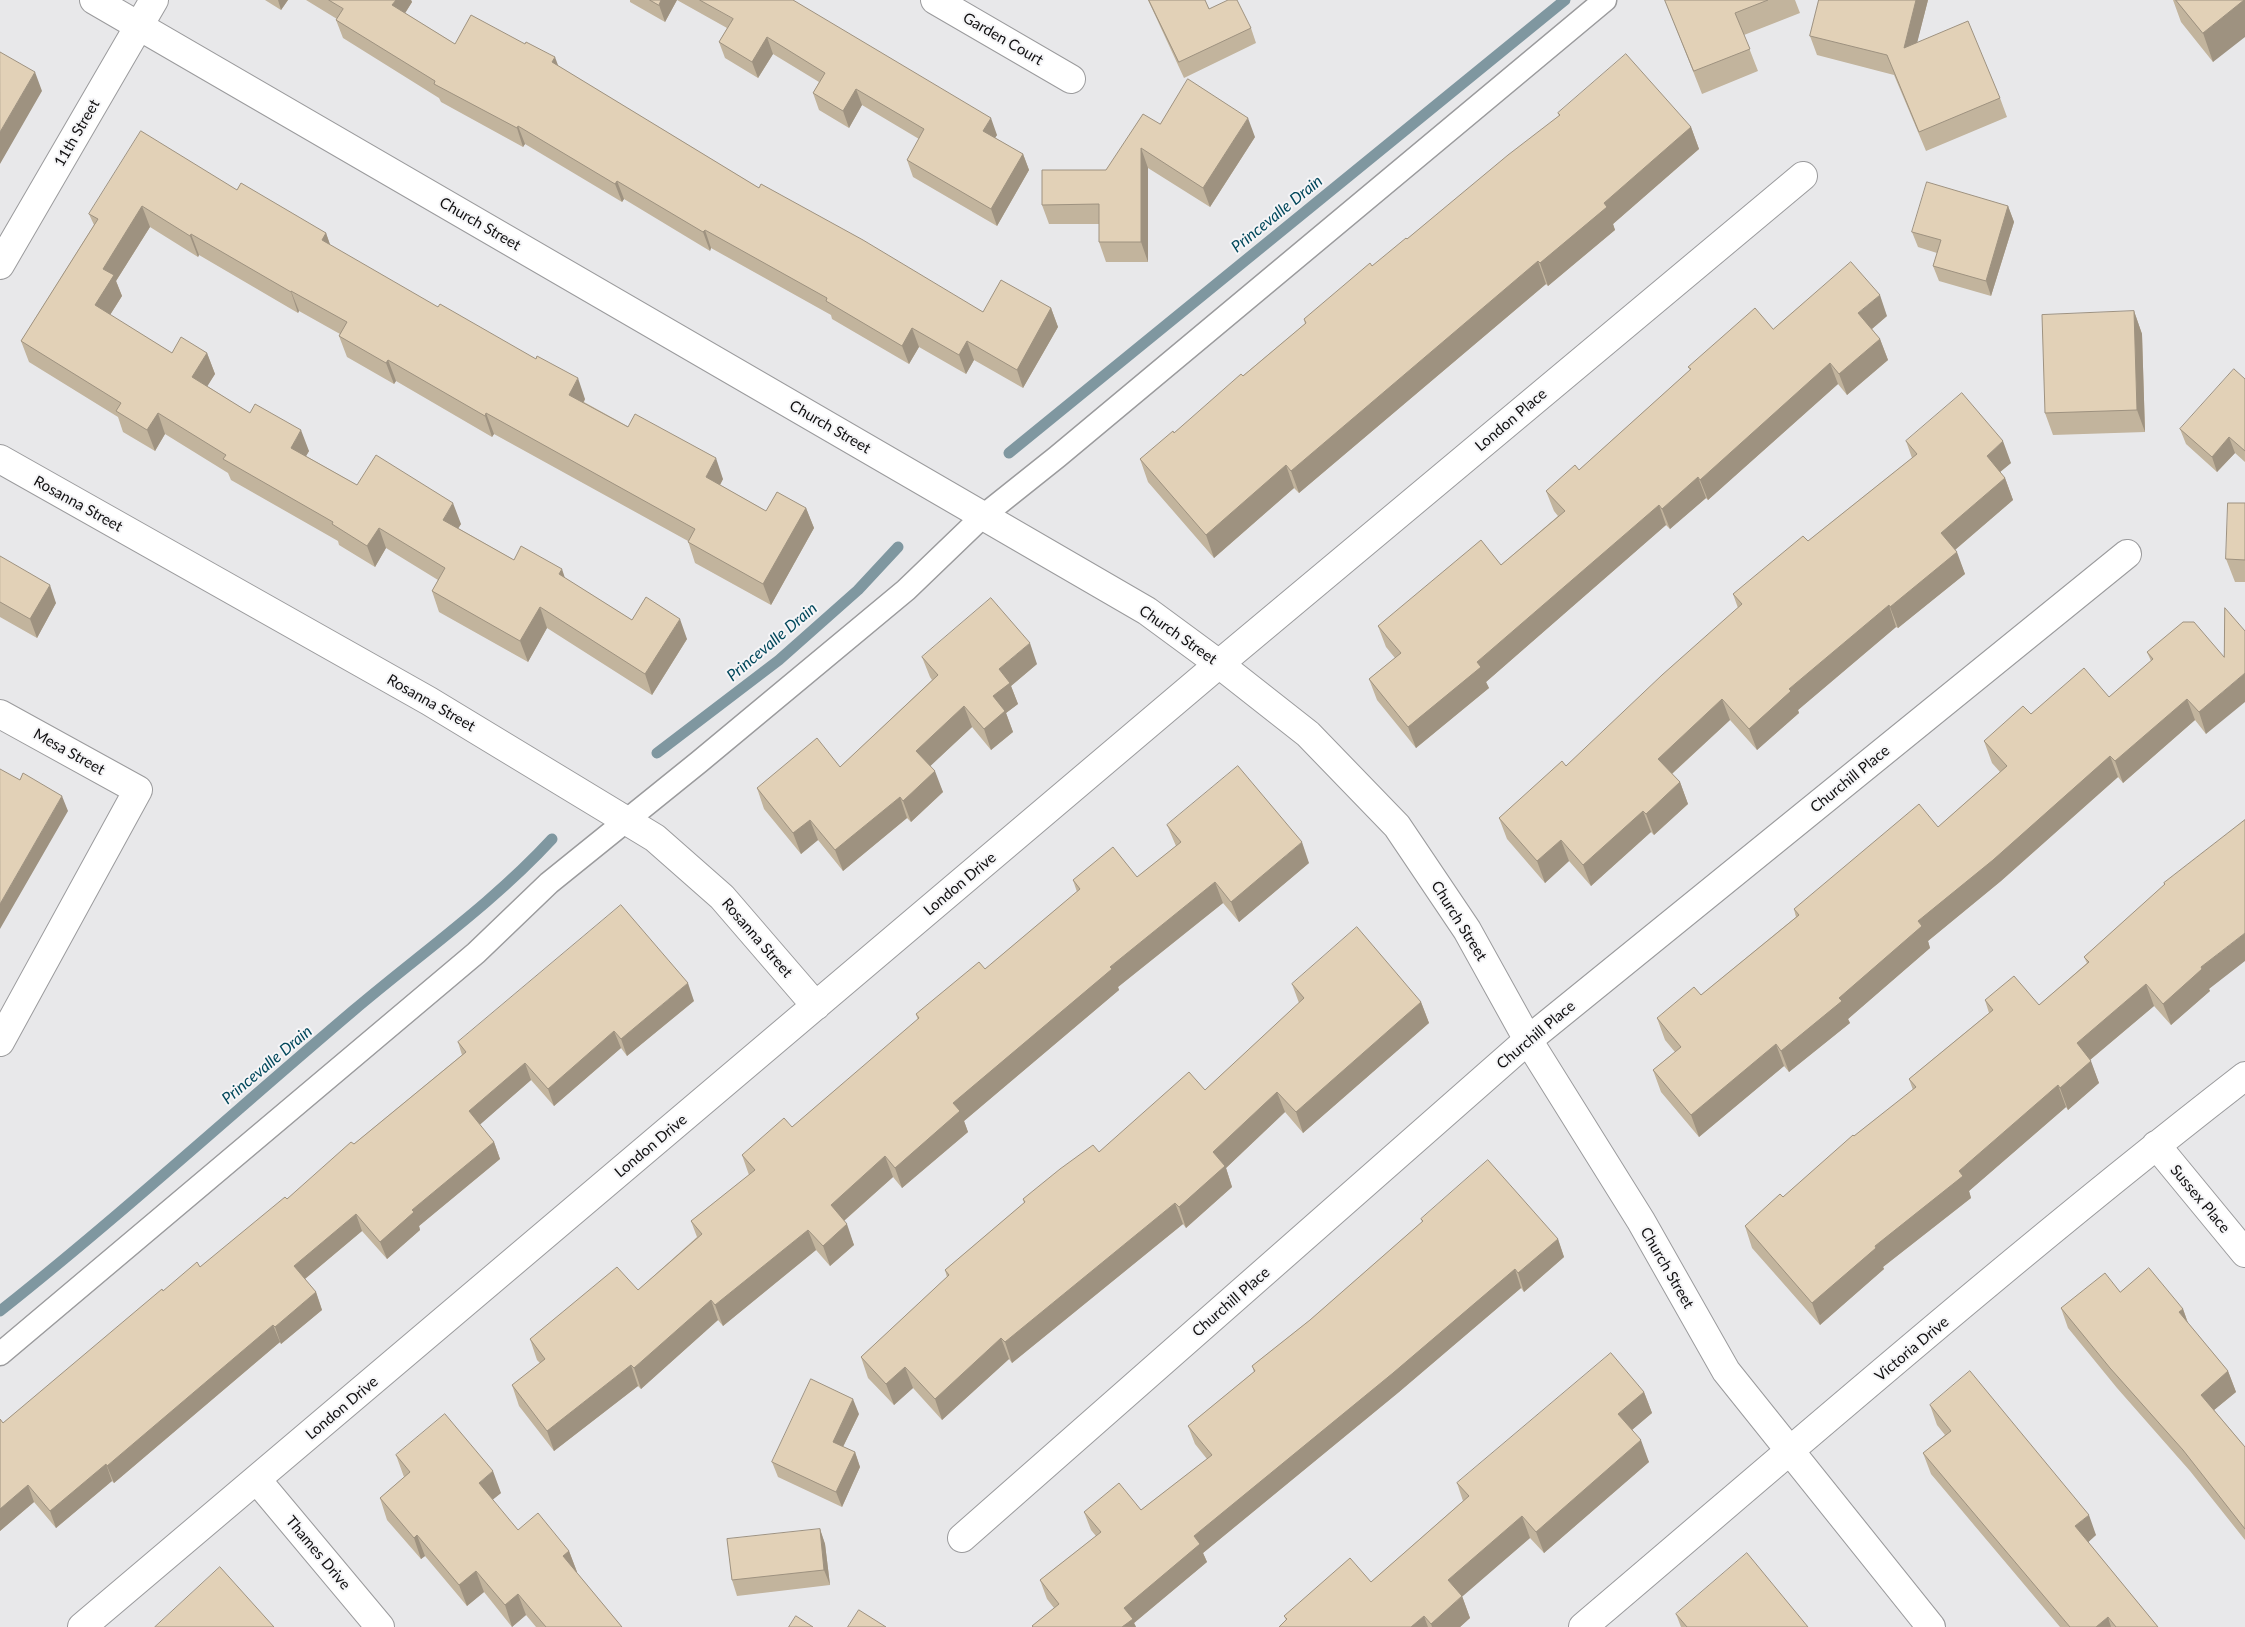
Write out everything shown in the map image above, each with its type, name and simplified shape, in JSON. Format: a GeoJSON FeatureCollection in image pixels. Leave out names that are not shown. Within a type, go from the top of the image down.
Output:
{"type":"FeatureCollection","features":[{"type":"Feature","properties":{"kind":"street","name":"Church Street"},"geometry":{"type":"LineString","coordinates":[[94,0],[1146,611],[1219,664],[1308,734],[1397,826],[1467,930],[1528,1040],[1640,1221],[1726,1371],[1931,1627]]}},
{"type":"Feature","properties":{"kind":"street","name":"11th Street"},"geometry":{"type":"LineString","coordinates":[[0,265],[154,0]]}},
{"type":"Feature","properties":{"kind":"street","name":"Garden Court"},"geometry":{"type":"LineString","coordinates":[[935,0],[1071,79]]}},
{"type":"Feature","properties":{"kind":"street","name":"London Place"},"geometry":{"type":"LineString","coordinates":[[1219,664],[1803,176]]}},
{"type":"Feature","properties":{"kind":"street","name":"Rosanna Street"},"geometry":{"type":"LineString","coordinates":[[0,460],[429,702],[655,838],[722,897],[816,1006]]}},
{"type":"Feature","properties":{"kind":"street","name":"Churchill Place"},"geometry":{"type":"LineString","coordinates":[[962,1538],[1528,1040],[2127,554]]}},
{"type":"Feature","properties":{"kind":"street","name":"London Drive"},"geometry":{"type":"LineString","coordinates":[[82,1627],[1219,664]]}},
{"type":"Feature","properties":{"kind":"street","name":"Mesa Street"},"geometry":{"type":"LineString","coordinates":[[0,714],[138,790],[0,1042]]}},
{"type":"Feature","properties":{"kind":"street","name":"Victoria Drive"},"geometry":{"type":"LineString","coordinates":[[1584,1627],[1789,1451],[2156,1145],[2245,1076]]}},
{"type":"Feature","properties":{"kind":"street","name":"Sussex Place"},"geometry":{"type":"LineString","coordinates":[[2156,1145],[2245,1253]]}},
{"type":"Feature","properties":{"kind":"street","name":"Thames Drive"},"geometry":{"type":"LineString","coordinates":[[256,1480],[380,1627]]}},
{"type":"Feature","properties":{"kind":"lane"},"geometry":{"type":"LineString","coordinates":[[0,1354],[476,953],[549,883],[906,590],[983,516],[1057,457],[1605,0]]}},
{"type":"Feature","properties":{"kind":"building"},"geometry":{"type":"Polygon","coordinates":[[[329,0],[396,0],[392,5],[455,44],[471,15],[525,44],[526,42],[555,57],[552,62],[759,188],[761,184],[863,240],[983,312],[1001,280],[1051,308],[1017,370],[967,341],[959,355],[912,328],[902,346],[826,301],[827,298],[705,230],[703,232],[617,181],[615,184],[518,126],[517,128],[434,84],[435,81],[336,20],[343,9],[329,0]]]}},
{"type":"Feature","properties":{"kind":"building"},"geometry":{"type":"Polygon","coordinates":[[[650,0],[661,0],[659,5],[650,0]]]}},
{"type":"Feature","properties":{"kind":"building"},"geometry":{"type":"Polygon","coordinates":[[[700,0],[793,0],[991,118],[983,131],[1023,154],[991,209],[907,160],[924,129],[856,89],[843,111],[813,93],[825,73],[767,37],[752,62],[719,42],[733,19],[700,0]]]}},
{"type":"Feature","properties":{"kind":"building"},"geometry":{"type":"Polygon","coordinates":[[[1149,0],[1205,0],[1209,9],[1228,0],[1237,0],[1251,28],[1179,62],[1149,0]]]}},
{"type":"Feature","properties":{"kind":"building"},"geometry":{"type":"Polygon","coordinates":[[[1665,0],[1768,0],[1735,13],[1750,49],[1694,71],[1665,0]]]}},
{"type":"Feature","properties":{"kind":"building"},"geometry":{"type":"Polygon","coordinates":[[[1819,0],[1916,0],[1904,48],[1968,21],[2000,98],[1919,132],[1887,55],[1810,36],[1819,0]]]}},
{"type":"Feature","properties":{"kind":"building"},"geometry":{"type":"Polygon","coordinates":[[[2176,0],[2244,0],[2203,33],[2176,0]]]}},
{"type":"Feature","properties":{"kind":"building"},"geometry":{"type":"Polygon","coordinates":[[[0,52],[35,72],[0,132],[0,52]]]}},
{"type":"Feature","properties":{"kind":"building"},"geometry":{"type":"Polygon","coordinates":[[[1626,54],[1691,127],[1604,203],[1607,207],[1540,263],[1538,261],[1291,471],[1286,465],[1206,535],[1140,459],[1173,431],[1174,433],[1241,374],[1243,376],[1306,323],[1304,319],[1370,263],[1372,266],[1407,239],[1508,155],[1560,115],[1558,113],[1626,54]]]}},
{"type":"Feature","properties":{"kind":"building"},"geometry":{"type":"Polygon","coordinates":[[[1188,79],[1248,118],[1203,188],[1141,148],[1141,242],[1099,242],[1099,204],[1042,205],[1042,170],[1106,170],[1143,114],[1160,124],[1188,79]]]}},
{"type":"Feature","properties":{"kind":"building"},"geometry":{"type":"Polygon","coordinates":[[[141,131],[237,190],[241,183],[326,233],[322,240],[438,307],[440,304],[536,359],[537,356],[578,378],[569,395],[628,427],[635,414],[716,458],[706,477],[766,511],[777,492],[806,508],[763,584],[688,542],[695,529],[486,413],[485,416],[388,360],[386,363],[339,336],[347,322],[191,234],[190,236],[142,206],[103,269],[114,275],[95,305],[172,353],[181,337],[207,353],[192,377],[250,413],[255,404],[301,430],[291,448],[357,485],[376,455],[453,503],[443,520],[514,560],[521,546],[562,569],[559,574],[632,620],[646,597],[680,619],[645,674],[540,607],[520,641],[432,591],[445,568],[379,528],[367,546],[332,524],[333,522],[223,459],[226,455],[158,413],[147,430],[116,411],[121,403],[21,341],[98,219],[89,214],[141,131]]]}},
{"type":"Feature","properties":{"kind":"building"},"geometry":{"type":"Polygon","coordinates":[[[1927,182],[2008,206],[1986,281],[1933,266],[1941,240],[1912,232],[1927,182]]]}},
{"type":"Feature","properties":{"kind":"building"},"geometry":{"type":"Polygon","coordinates":[[[1851,262],[1880,295],[1858,313],[1880,339],[1839,374],[1830,363],[1700,480],[1698,477],[1662,509],[1659,505],[1477,662],[1481,667],[1408,727],[1369,679],[1401,653],[1378,626],[1481,540],[1501,565],[1565,511],[1546,491],[1575,465],[1579,470],[1691,369],[1688,367],[1755,308],[1773,329],[1851,262]]]}},
{"type":"Feature","properties":{"kind":"building"},"geometry":{"type":"Polygon","coordinates":[[[2134,311],[2137,410],[2045,413],[2042,315],[2134,311]]]}},
{"type":"Feature","properties":{"kind":"building"},"geometry":{"type":"Polygon","coordinates":[[[2234,369],[2245,379],[2245,451],[2229,437],[2212,457],[2180,429],[2234,369]]]}},
{"type":"Feature","properties":{"kind":"building"},"geometry":{"type":"Polygon","coordinates":[[[1962,393],[2003,441],[1987,456],[2005,478],[1941,533],[1957,552],[1890,607],[1889,605],[1789,689],[1791,691],[1749,729],[1722,699],[1658,759],[1680,782],[1646,814],[1643,811],[1583,865],[1561,840],[1537,861],[1499,818],[1562,761],[1566,766],[1662,675],[1742,604],[1733,594],[1803,536],[1808,541],[1917,454],[1906,441],[1962,393]]]}},
{"type":"Feature","properties":{"kind":"building"},"geometry":{"type":"Polygon","coordinates":[[[2228,503],[2245,503],[2245,560],[2226,559],[2228,503]]]}},
{"type":"Feature","properties":{"kind":"building"},"geometry":{"type":"Polygon","coordinates":[[[0,556],[50,585],[30,619],[0,602],[0,556]]]}},
{"type":"Feature","properties":{"kind":"building"},"geometry":{"type":"Polygon","coordinates":[[[991,598],[1030,643],[999,669],[1010,683],[993,696],[1005,711],[984,729],[964,706],[916,751],[935,771],[903,801],[900,797],[835,850],[810,820],[793,833],[757,788],[817,738],[840,767],[938,675],[922,657],[991,598]]]}},
{"type":"Feature","properties":{"kind":"building"},"geometry":{"type":"Polygon","coordinates":[[[2225,608],[2245,631],[2245,673],[2199,712],[2187,699],[2115,761],[2110,756],[1993,860],[1918,921],[1922,926],[1839,998],[1842,1001],[1781,1051],[1776,1044],[1691,1115],[1653,1070],[1681,1047],[1657,1018],[1694,987],[1701,995],[1799,915],[1794,909],[1919,804],[1938,827],[2007,766],[1984,741],[2023,706],[2031,714],[2084,668],[2109,697],[2153,659],[2147,652],[2183,622],[2194,622],[2224,657],[2225,608]]]}},
{"type":"Feature","properties":{"kind":"building"},"geometry":{"type":"Polygon","coordinates":[[[1238,766],[1302,842],[1231,902],[1215,882],[1110,967],[1112,969],[953,1103],[960,1111],[895,1168],[885,1156],[831,1205],[847,1224],[823,1246],[808,1230],[715,1305],[711,1300],[634,1368],[631,1365],[547,1431],[512,1385],[545,1359],[530,1339],[617,1267],[638,1290],[702,1234],[691,1221],[755,1170],[742,1155],[784,1118],[792,1127],[919,1018],[916,1014],[979,962],[985,969],[1080,889],[1073,880],[1113,847],[1137,877],[1181,842],[1167,825],[1238,766]]]}},
{"type":"Feature","properties":{"kind":"building"},"geometry":{"type":"Polygon","coordinates":[[[0,769],[20,780],[23,773],[62,796],[0,904],[0,769]]]}},
{"type":"Feature","properties":{"kind":"building"},"geometry":{"type":"Polygon","coordinates":[[[2245,820],[2245,933],[2201,967],[2202,969],[2163,1004],[2146,984],[2077,1043],[2091,1061],[2060,1088],[2058,1085],[1959,1171],[1963,1176],[1875,1246],[1876,1248],[1812,1303],[1745,1226],[1780,1194],[1783,1197],[1853,1135],[1916,1087],[1909,1079],[1993,1010],[1985,1000],[2014,976],[2039,1005],[2089,962],[2084,957],[2164,883],[2245,820]]]}},
{"type":"Feature","properties":{"kind":"building"},"geometry":{"type":"Polygon","coordinates":[[[621,905],[688,983],[621,1039],[614,1031],[548,1089],[525,1063],[469,1111],[494,1142],[412,1210],[414,1212],[380,1242],[356,1214],[294,1266],[316,1292],[275,1327],[273,1325],[107,1466],[106,1464],[50,1511],[28,1485],[0,1509],[0,1419],[3,1423],[162,1289],[163,1291],[197,1262],[200,1267],[285,1197],[287,1199],[351,1142],[354,1144],[466,1052],[458,1042],[621,905]]]}},
{"type":"Feature","properties":{"kind":"building"},"geometry":{"type":"Polygon","coordinates":[[[1357,927],[1421,1002],[1296,1112],[1277,1092],[1213,1152],[1225,1166],[1179,1207],[1175,1203],[1005,1342],[1001,1338],[935,1399],[905,1367],[886,1384],[861,1357],[949,1275],[945,1270],[1025,1202],[1023,1199],[1060,1169],[1093,1145],[1099,1152],[1189,1072],[1205,1090],[1304,998],[1292,984],[1357,927]]]}},
{"type":"Feature","properties":{"kind":"building"},"geometry":{"type":"Polygon","coordinates":[[[1488,1160],[1558,1239],[1518,1273],[1515,1269],[1393,1373],[1194,1536],[1200,1544],[1124,1608],[1133,1619],[1122,1627],[1033,1627],[1059,1604],[1040,1580],[1101,1532],[1084,1512],[1119,1483],[1141,1510],[1212,1455],[1188,1426],[1255,1371],[1252,1366],[1310,1320],[1423,1221],[1421,1219],[1488,1160]]]}},
{"type":"Feature","properties":{"kind":"building"},"geometry":{"type":"Polygon","coordinates":[[[2149,1268],[2183,1309],[2179,1312],[2228,1371],[2201,1395],[2245,1447],[2245,1529],[2183,1450],[2110,1368],[2061,1308],[2105,1273],[2120,1292],[2149,1268]]]}},
{"type":"Feature","properties":{"kind":"building"},"geometry":{"type":"Polygon","coordinates":[[[1611,1353],[1644,1392],[1618,1414],[1641,1440],[1536,1532],[1522,1516],[1448,1580],[1462,1596],[1431,1624],[1424,1616],[1411,1627],[1279,1627],[1287,1619],[1284,1616],[1350,1558],[1371,1582],[1469,1496],[1457,1483],[1611,1353]]]}},
{"type":"Feature","properties":{"kind":"building"},"geometry":{"type":"Polygon","coordinates":[[[1970,1371],[2089,1515],[2075,1526],[2158,1627],[2116,1627],[2108,1617],[2096,1627],[2070,1627],[1923,1453],[1951,1431],[1930,1405],[1970,1371]]]}},
{"type":"Feature","properties":{"kind":"building"},"geometry":{"type":"Polygon","coordinates":[[[811,1379],[853,1399],[833,1442],[855,1452],[836,1492],[772,1462],[811,1379]]]}},
{"type":"Feature","properties":{"kind":"building"},"geometry":{"type":"Polygon","coordinates":[[[445,1414],[493,1471],[479,1483],[518,1530],[538,1513],[569,1551],[563,1556],[622,1627],[546,1627],[518,1594],[505,1605],[476,1571],[459,1585],[417,1535],[414,1538],[380,1498],[410,1472],[396,1455],[445,1414]]]}},
{"type":"Feature","properties":{"kind":"building"},"geometry":{"type":"Polygon","coordinates":[[[820,1529],[824,1570],[732,1580],[727,1539],[820,1529]]]}},
{"type":"Feature","properties":{"kind":"building"},"geometry":{"type":"Polygon","coordinates":[[[1747,1553],[1808,1627],[1687,1627],[1676,1614],[1747,1553]]]}},
{"type":"Feature","properties":{"kind":"building"},"geometry":{"type":"Polygon","coordinates":[[[220,1567],[274,1627],[155,1627],[220,1567]]]}},
{"type":"Feature","properties":{"kind":"building"},"geometry":{"type":"Polygon","coordinates":[[[859,1610],[886,1627],[848,1627],[859,1610]]]}},
{"type":"Feature","properties":{"kind":"building"},"geometry":{"type":"Polygon","coordinates":[[[796,1616],[813,1627],[789,1627],[796,1616]]]}},
{"type":"Feature","properties":{"kind":"waterway","name":"Princevalle Drain"},"geometry":{"type":"LineString","coordinates":[[1009,453],[1565,0]]}},
{"type":"Feature","properties":{"kind":"waterway","name":"Princevalle Drain"},"geometry":{"type":"LineString","coordinates":[[657,753],[779,660],[858,590],[898,547]]}},
{"type":"Feature","properties":{"kind":"waterway","name":"Princevalle Drain"},"geometry":{"type":"LineString","coordinates":[[0,1311],[134,1200],[354,1010],[481,906],[552,839]]}}]}
